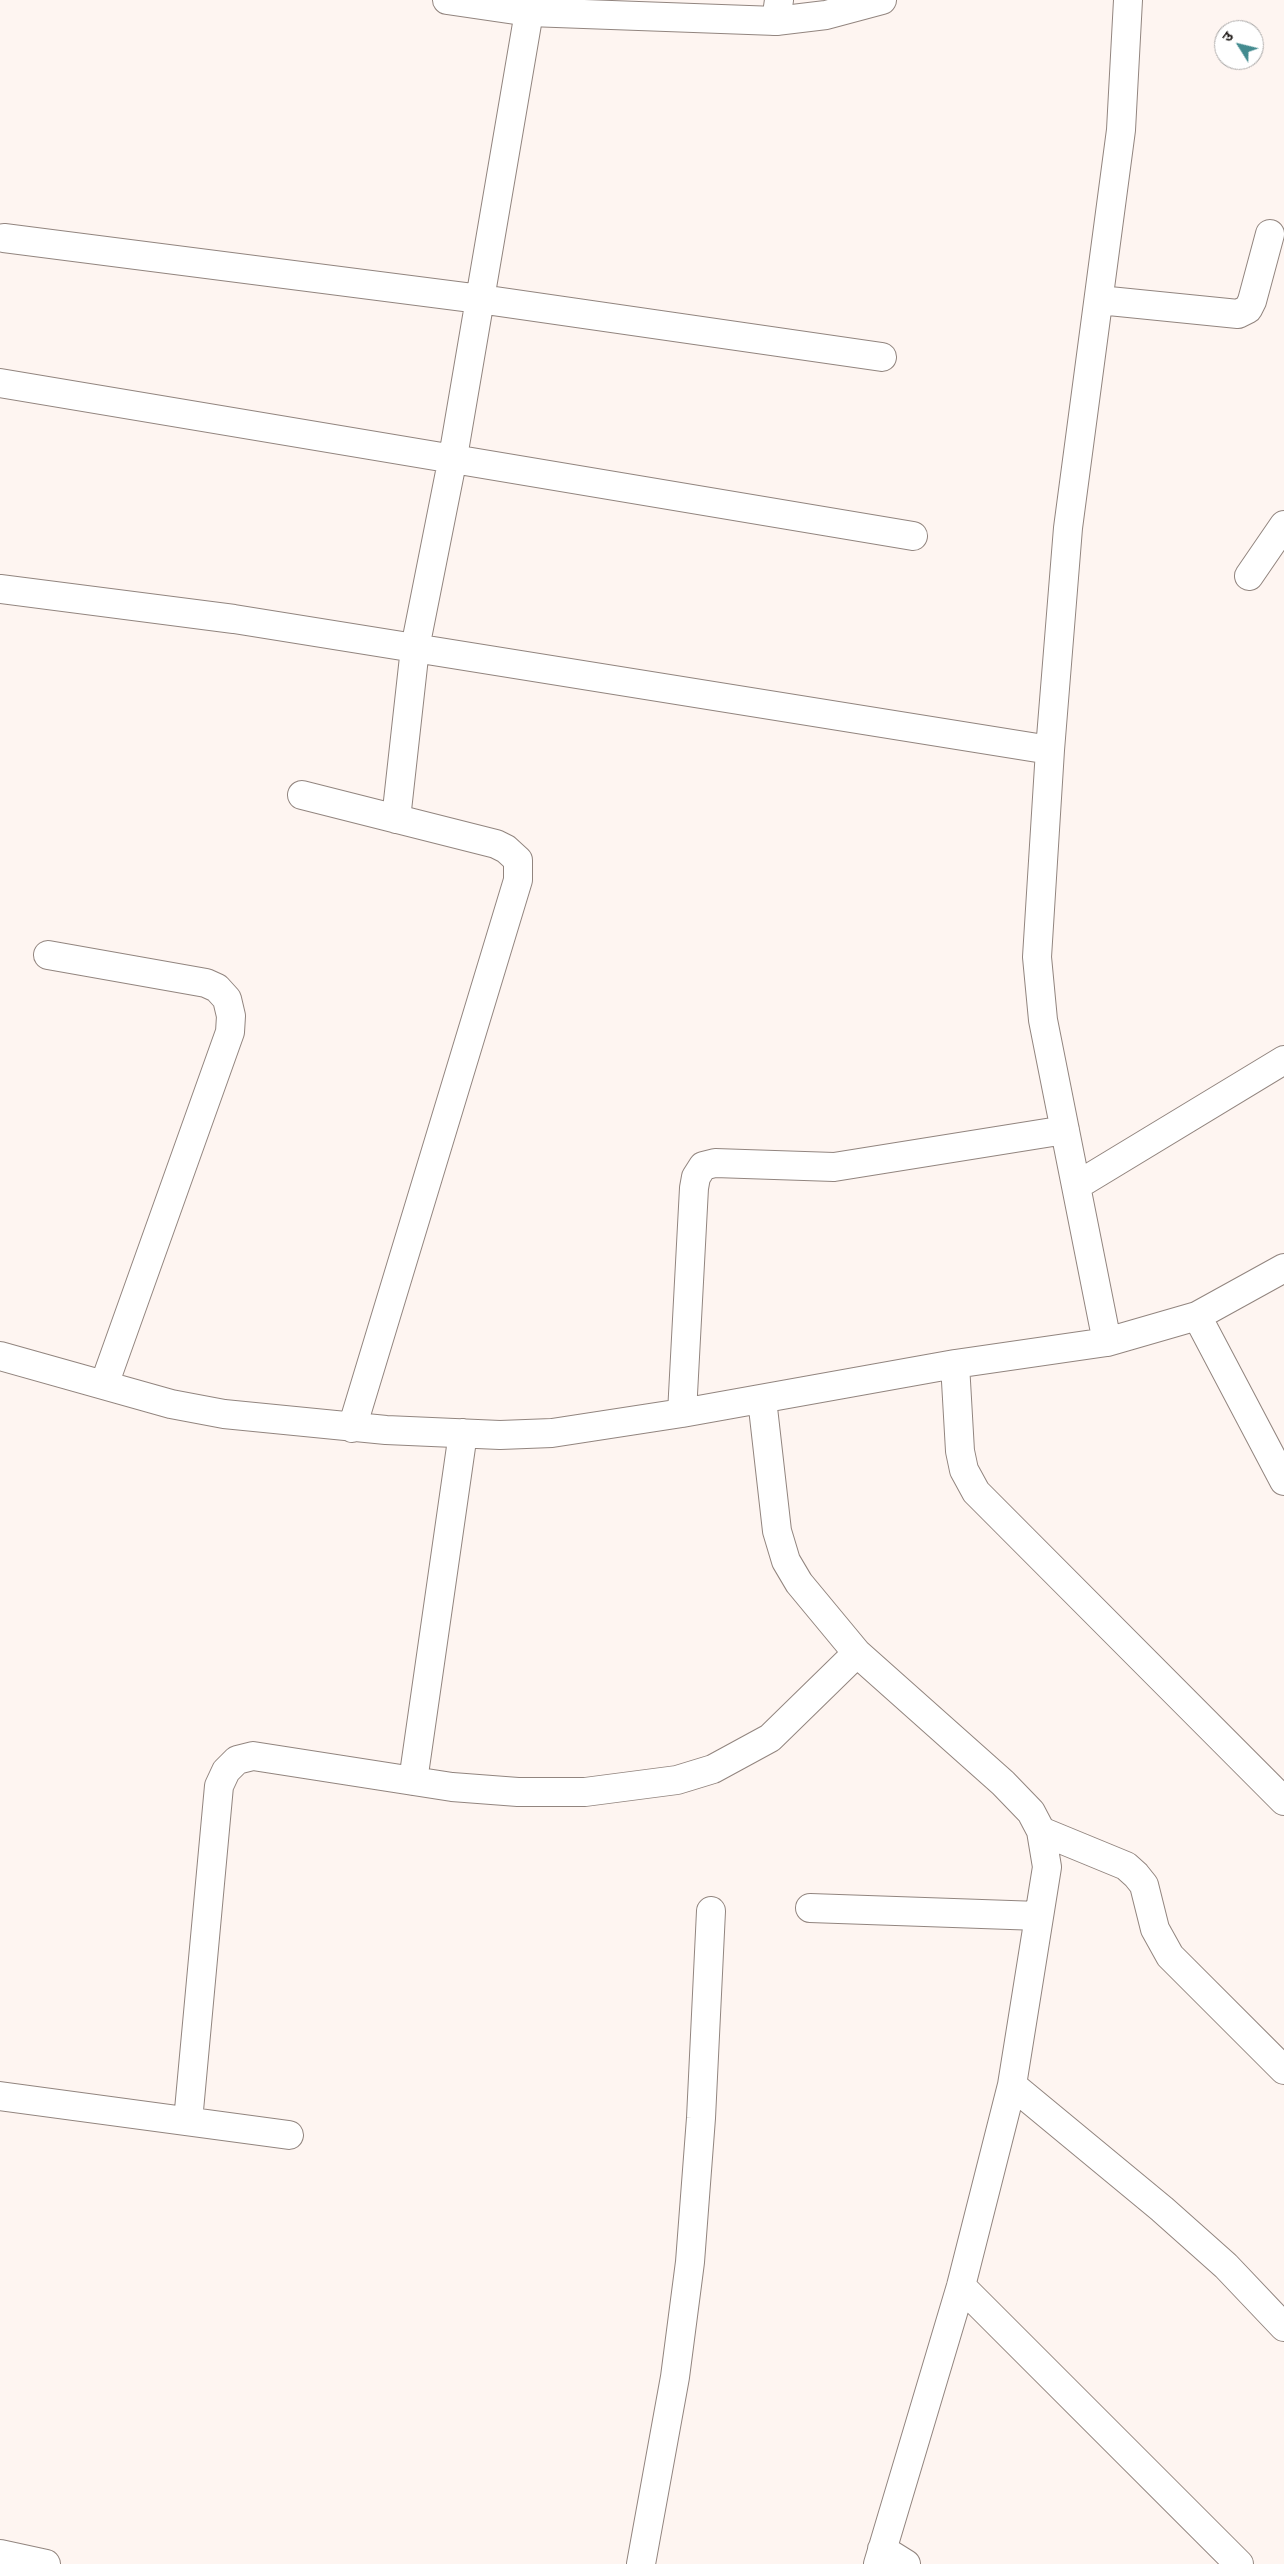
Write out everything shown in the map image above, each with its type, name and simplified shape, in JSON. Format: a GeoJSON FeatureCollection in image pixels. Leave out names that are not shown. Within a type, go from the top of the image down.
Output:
{"type":"FeatureCollection","features":[{"type":"Feature","properties":{"kind":"street"},"geometry":{"type":"LineString","coordinates":[[447,0],[529,12],[778,10],[826,16],[882,0]]}},
{"type":"Feature","properties":{"kind":"street"},"geometry":{"type":"LineString","coordinates":[[1107,1342],[1043,1020],[1037,957],[1050,750],[1068,528],[1121,130],[1128,0]]}},
{"type":"Feature","properties":{"kind":"street"},"geometry":{"type":"LineString","coordinates":[[396,818],[415,648],[453,457],[529,12]]}},
{"type":"Feature","properties":{"kind":"street"},"geometry":{"type":"LineString","coordinates":[[1099,300],[1238,314],[1248,309],[1252,301],[1270,234]]}},
{"type":"Feature","properties":{"kind":"street"},"geometry":{"type":"LineString","coordinates":[[4,238],[480,299],[882,357]]}},
{"type":"Feature","properties":{"kind":"street"},"geometry":{"type":"LineString","coordinates":[[0,383],[453,457],[912,536]]}},
{"type":"Feature","properties":{"kind":"street"},"geometry":{"type":"LineString","coordinates":[[1249,576],[1284,525]]}},
{"type":"Feature","properties":{"kind":"street"},"geometry":{"type":"LineString","coordinates":[[0,589],[234,619],[1050,750]]}},
{"type":"Feature","properties":{"kind":"street"},"geometry":{"type":"LineString","coordinates":[[302,795],[496,844],[506,849],[518,860],[518,880],[352,1428]]}},
{"type":"Feature","properties":{"kind":"street"},"geometry":{"type":"LineString","coordinates":[[48,955],[206,983],[217,988],[227,999],[231,1016],[230,1032],[104,1385]]}},
{"type":"Feature","properties":{"kind":"street"},"geometry":{"type":"LineString","coordinates":[[1076,1186],[1284,1060]]}},
{"type":"Feature","properties":{"kind":"street"},"geometry":{"type":"LineString","coordinates":[[682,1413],[694,1188],[696,1177],[703,1166],[715,1163],[834,1167],[1066,1130]]}},
{"type":"Feature","properties":{"kind":"street"},"geometry":{"type":"LineString","coordinates":[[0,1356],[171,1404],[224,1414],[352,1428],[500,1435],[552,1433],[682,1413],[955,1364],[1107,1342],[1197,1316],[1284,1268]]}},
{"type":"Feature","properties":{"kind":"street"},"geometry":{"type":"LineString","coordinates":[[1197,1316],[1284,1481]]}},
{"type":"Feature","properties":{"kind":"street"},"geometry":{"type":"LineString","coordinates":[[955,1364],[960,1451],[964,1470],[976,1492],[1284,1801]]}},
{"type":"Feature","properties":{"kind":"street"},"geometry":{"type":"LineString","coordinates":[[762,1399],[777,1531],[786,1561],[799,1583],[857,1653],[1004,1783],[1031,1812],[1041,1832],[1047,1867],[1012,2085],[961,2286],[880,2556],[906,2564]]}},
{"type":"Feature","properties":{"kind":"street"},"geometry":{"type":"LineString","coordinates":[[413,1781],[463,1433]]}},
{"type":"Feature","properties":{"kind":"street"},"geometry":{"type":"LineString","coordinates":[[188,2122],[219,1786],[226,1771],[237,1760],[253,1756],[452,1787],[508,1792],[585,1792],[677,1780],[713,1769],[770,1738],[857,1653]]}},
{"type":"Feature","properties":{"kind":"street"},"geometry":{"type":"LineString","coordinates":[[1041,1832],[1126,1866],[1136,1875],[1144,1885],[1155,1930],[1170,1956],[1284,2070]]}},
{"type":"Feature","properties":{"kind":"street"},"geometry":{"type":"LineString","coordinates":[[810,1908],[1039,1916]]}},
{"type":"Feature","properties":{"kind":"street"},"geometry":{"type":"LineString","coordinates":[[641,2564],[675,2377],[690,2262],[701,2118],[711,1911]]}},
{"type":"Feature","properties":{"kind":"street"},"geometry":{"type":"LineString","coordinates":[[1012,2085],[1162,2209],[1226,2266],[1284,2327]]}},
{"type":"Feature","properties":{"kind":"street"},"geometry":{"type":"LineString","coordinates":[[0,2096],[289,2135]]}},
{"type":"Feature","properties":{"kind":"street"},"geometry":{"type":"LineString","coordinates":[[961,2286],[1239,2564]]}},
{"type":"Feature","properties":{"kind":"street"},"geometry":{"type":"LineString","coordinates":[[0,2554],[46,2564]]}}]}
